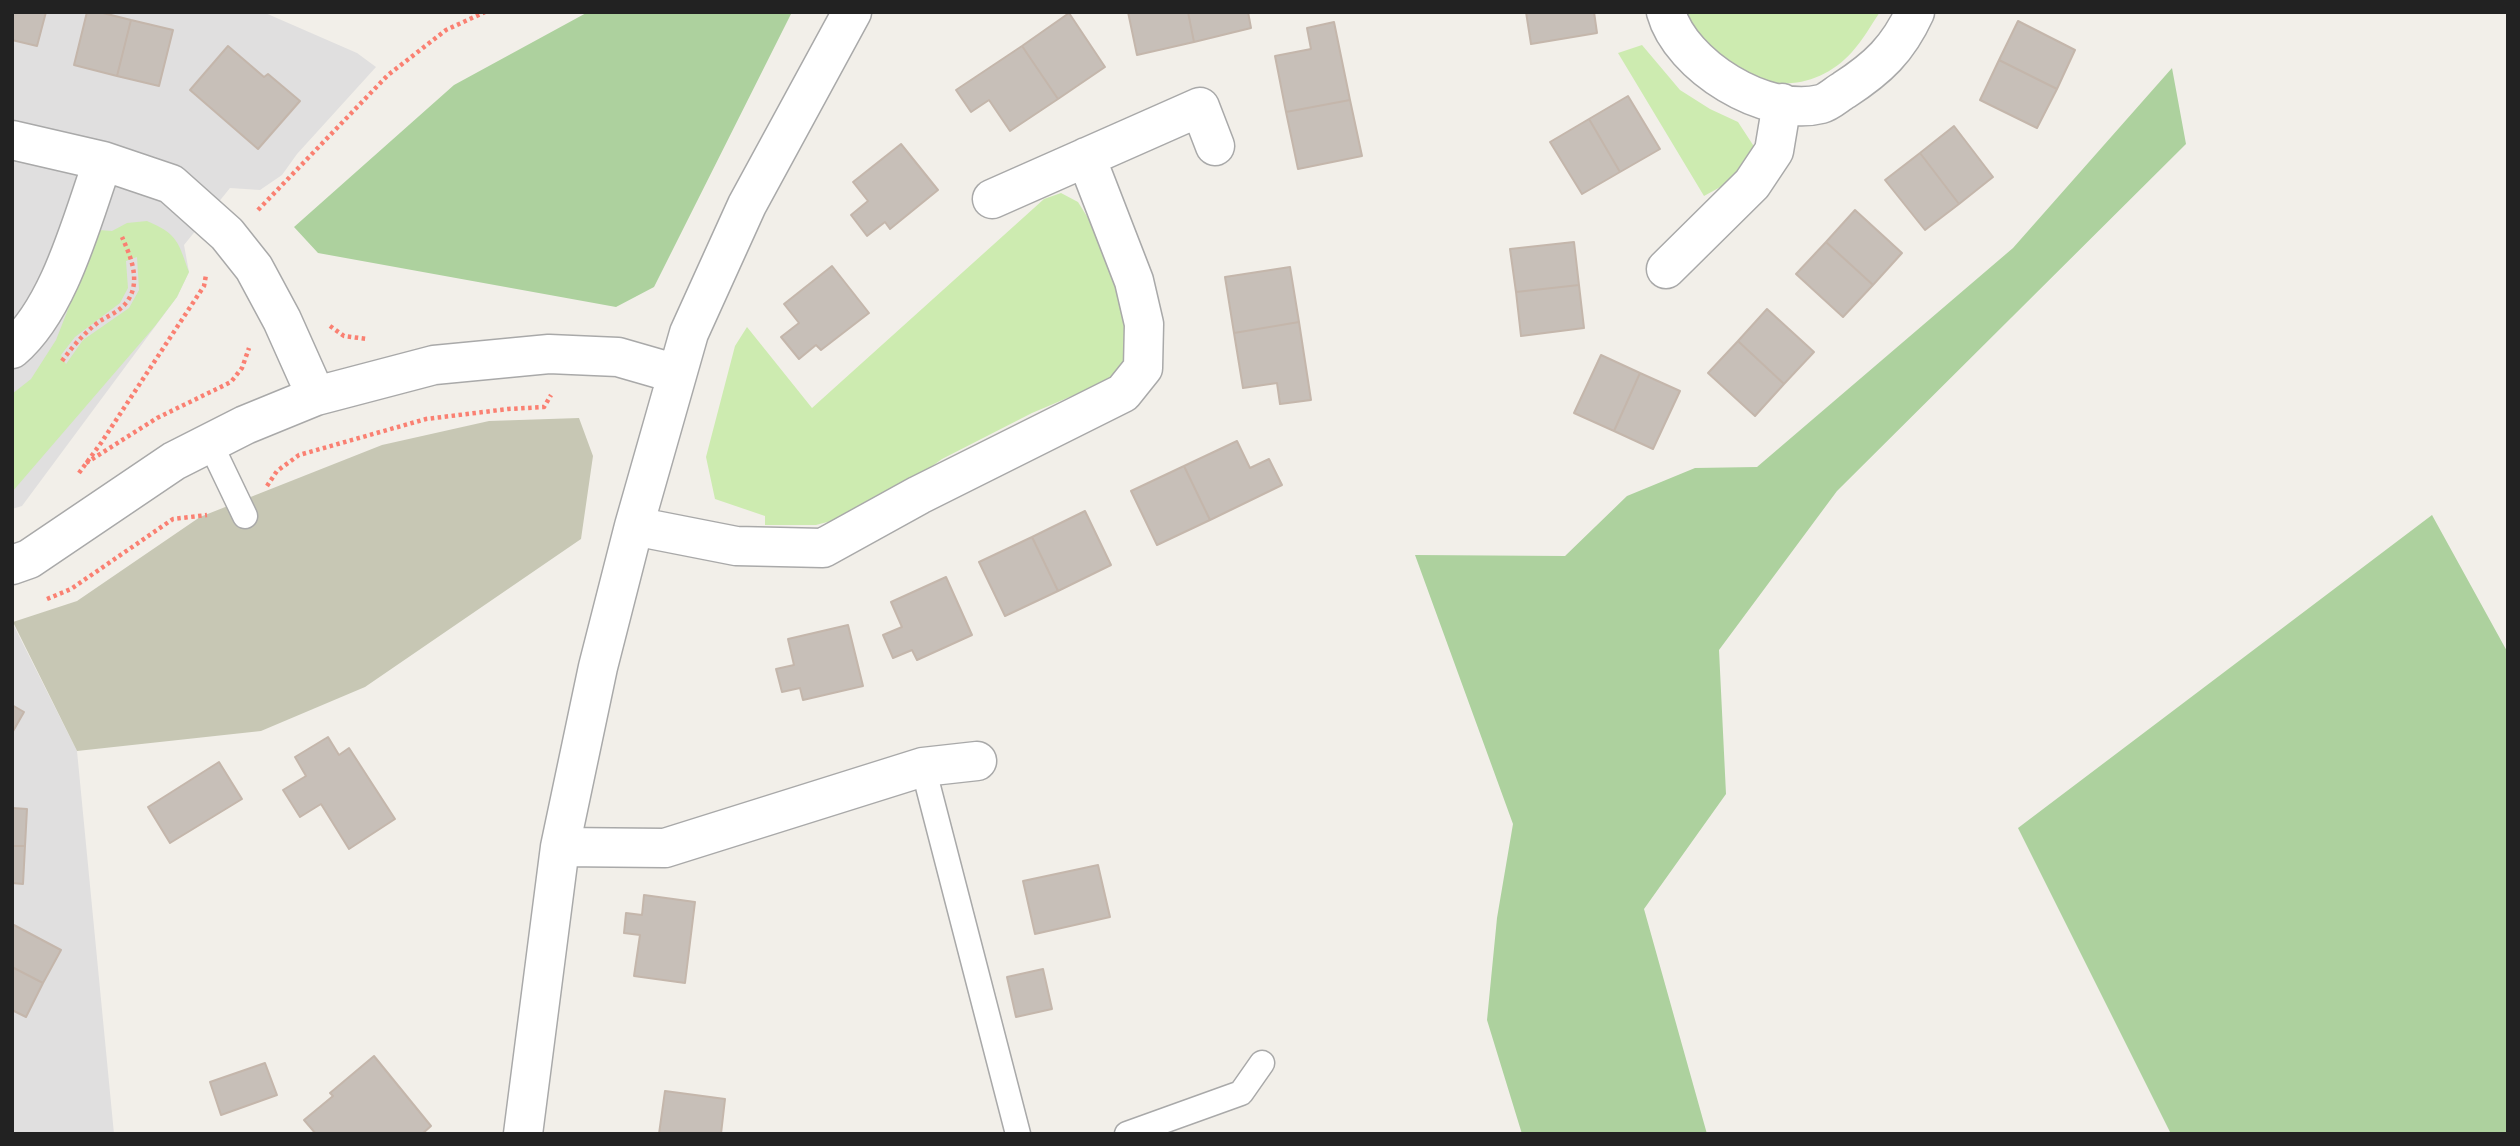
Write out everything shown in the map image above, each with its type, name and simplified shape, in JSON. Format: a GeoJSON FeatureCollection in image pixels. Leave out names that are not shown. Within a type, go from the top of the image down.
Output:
{"type":"FeatureCollection","features":[{"type":"Feature","properties":{"kind":"street"},"geometry":{"type":"LineString","coordinates":[[523,1134],[560,847],[598,667],[634,526],[689,333],[747,205],[852,12]]}},
{"type":"Feature","properties":{"kind":"street"},"geometry":{"type":"LineString","coordinates":[[1666,12],[1677,39],[1701,64],[1736,88],[1782,103],[1802,106],[1822,103],[1886,59],[1906,32],[1915,12]]}},
{"type":"Feature","properties":{"kind":"street"},"geometry":{"type":"LineString","coordinates":[[1666,269],[1752,184],[1774,151],[1782,103]]}},
{"type":"Feature","properties":{"kind":"street"},"geometry":{"type":"LineString","coordinates":[[992,199],[1200,107],[1216,146]]}},
{"type":"Feature","properties":{"kind":"street"},"geometry":{"type":"LineString","coordinates":[[12,140],[103,161],[171,184],[228,234],[254,268],[282,320],[316,396]]}},
{"type":"Feature","properties":{"kind":"street"},"geometry":{"type":"LineString","coordinates":[[634,526],[736,546],[822,548],[919,495],[1123,393],[1143,368],[1144,324],[1134,281],[1086,157]]}},
{"type":"Feature","properties":{"kind":"street"},"geometry":{"type":"LineString","coordinates":[[12,349],[40,314],[62,276],[103,161]]}},
{"type":"Feature","properties":{"kind":"street"},"geometry":{"type":"LineString","coordinates":[[12,565],[29,559],[174,461],[245,425],[316,396],[434,365],[549,354],[618,357],[677,374]]}},
{"type":"Feature","properties":{"kind":"street"},"geometry":{"type":"LineString","coordinates":[[560,847],[665,848],[923,767],[976,761]]}},
{"type":"Feature","properties":{"kind":"lane"},"geometry":{"type":"LineString","coordinates":[[210,443],[245,516]]}},
{"type":"Feature","properties":{"kind":"lane"},"geometry":{"type":"LineString","coordinates":[[923,767],[1018,1134]]}},
{"type":"Feature","properties":{"kind":"lane"},"geometry":{"type":"LineString","coordinates":[[1127,1134],[1241,1093],[1262,1063]]}},
{"type":"Feature","properties":{"kind":"path"},"geometry":{"type":"LineString","coordinates":[[62,361],[77,341],[98,322],[125,305],[133,291],[134,262],[118,229],[89,199]]}},
{"type":"Feature","properties":{"kind":"path"},"geometry":{"type":"LineString","coordinates":[[329,325],[344,336],[366,339],[380,336]]}},
{"type":"Feature","properties":{"kind":"path"},"geometry":{"type":"LineString","coordinates":[[86,463],[157,418],[231,382],[242,368],[249,341]]}},
{"type":"Feature","properties":{"kind":"path"},"geometry":{"type":"LineString","coordinates":[[46,599],[71,589],[173,519],[193,515],[245,516],[277,471],[299,455],[426,419],[544,407],[576,355]]}},
{"type":"Feature","properties":{"kind":"shaded area"},"geometry":{"type":"Polygon","coordinates":[[[12,12],[263,12],[357,53],[376,67],[297,154],[282,175],[260,190],[230,188],[184,245],[189,272],[177,297],[22,506],[12,509],[12,12]]]}},
{"type":"Feature","properties":{"kind":"shaded area"},"geometry":{"type":"Polygon","coordinates":[[[579,418],[593,456],[581,539],[365,687],[261,731],[77,751],[13,622],[77,601],[200,517],[382,445],[489,421],[579,418]]]}},
{"type":"Feature","properties":{"kind":"shaded area"},"geometry":{"type":"Polygon","coordinates":[[[12,622],[77,751],[114,1134],[12,1134],[12,622]]]}},
{"type":"Feature","properties":{"kind":"green space"},"geometry":{"type":"Polygon","coordinates":[[[588,12],[792,12],[654,287],[616,307],[318,253],[294,227],[454,85],[588,12]]]}},
{"type":"Feature","properties":{"kind":"green space"},"geometry":{"type":"Polygon","coordinates":[[[1672,12],[1880,12],[1856,47],[1840,63],[1812,79],[1781,84],[1750,78],[1735,71],[1672,12]]]}},
{"type":"Feature","properties":{"kind":"green space"},"geometry":{"type":"Polygon","coordinates":[[[1642,45],[1680,90],[1710,109],[1738,122],[1755,148],[1735,179],[1704,196],[1618,53],[1642,45]]]}},
{"type":"Feature","properties":{"kind":"green space"},"geometry":{"type":"Polygon","coordinates":[[[2172,68],[2186,144],[1837,491],[1719,650],[1726,794],[1644,909],[1707,1134],[1522,1134],[1487,1020],[1497,918],[1513,824],[1415,555],[1565,556],[1627,496],[1695,468],[1757,467],[2013,248],[2172,68]]]}},
{"type":"Feature","properties":{"kind":"green space"},"geometry":{"type":"Polygon","coordinates":[[[1061,193],[1078,202],[1093,226],[1125,296],[1131,361],[1112,379],[1032,413],[942,459],[881,503],[846,517],[816,525],[765,525],[765,516],[715,499],[706,457],[735,346],[747,327],[812,408],[1044,199],[1061,193]]]}},
{"type":"Feature","properties":{"kind":"green space"},"geometry":{"type":"Polygon","coordinates":[[[147,221],[165,230],[176,240],[189,272],[177,297],[155,326],[12,492],[12,394],[31,379],[56,340],[99,230],[112,231],[127,223],[147,221]],[[137,257],[126,261],[128,288],[120,303],[75,337],[61,355],[66,364],[83,340],[129,308],[139,290],[137,257]]]}},
{"type":"Feature","properties":{"kind":"green space"},"geometry":{"type":"Polygon","coordinates":[[[2432,515],[2508,653],[2508,1134],[2171,1134],[2018,828],[2432,515]]]}},
{"type":"Feature","properties":{"kind":"building"},"geometry":{"type":"Polygon","coordinates":[[[12,12],[46,12],[37,46],[12,40],[12,12]]]}},
{"type":"Feature","properties":{"kind":"building"},"geometry":{"type":"Polygon","coordinates":[[[87,12],[99,12],[131,20],[117,76],[74,65],[87,12]]]}},
{"type":"Feature","properties":{"kind":"building"},"geometry":{"type":"Polygon","coordinates":[[[1128,12],[1188,12],[1194,42],[1137,55],[1128,12]]]}},
{"type":"Feature","properties":{"kind":"building"},"geometry":{"type":"Polygon","coordinates":[[[1188,12],[1248,12],[1251,28],[1194,42],[1188,12]]]}},
{"type":"Feature","properties":{"kind":"building"},"geometry":{"type":"Polygon","coordinates":[[[1526,12],[1594,12],[1597,33],[1531,44],[1526,12]]]}},
{"type":"Feature","properties":{"kind":"building"},"geometry":{"type":"Polygon","coordinates":[[[1069,13],[1105,67],[1058,99],[1022,46],[1069,13]]]}},
{"type":"Feature","properties":{"kind":"building"},"geometry":{"type":"Polygon","coordinates":[[[131,20],[173,30],[159,86],[117,76],[131,20]]]}},
{"type":"Feature","properties":{"kind":"building"},"geometry":{"type":"Polygon","coordinates":[[[2018,21],[2075,50],[2057,89],[1999,60],[2018,21]]]}},
{"type":"Feature","properties":{"kind":"building"},"geometry":{"type":"Polygon","coordinates":[[[1334,22],[1350,100],[1286,112],[1275,56],[1311,49],[1307,28],[1334,22]]]}},
{"type":"Feature","properties":{"kind":"building"},"geometry":{"type":"Polygon","coordinates":[[[228,46],[264,77],[268,74],[300,101],[258,149],[190,90],[228,46]]]}},
{"type":"Feature","properties":{"kind":"building"},"geometry":{"type":"Polygon","coordinates":[[[1022,46],[1058,99],[1010,131],[989,100],[971,112],[956,90],[1022,46]]]}},
{"type":"Feature","properties":{"kind":"building"},"geometry":{"type":"Polygon","coordinates":[[[1999,60],[2057,89],[2037,128],[1980,100],[1999,60]]]}},
{"type":"Feature","properties":{"kind":"building"},"geometry":{"type":"Polygon","coordinates":[[[1628,96],[1660,149],[1620,172],[1589,119],[1628,96]]]}},
{"type":"Feature","properties":{"kind":"building"},"geometry":{"type":"Polygon","coordinates":[[[1350,100],[1362,156],[1298,169],[1286,112],[1350,100]]]}},
{"type":"Feature","properties":{"kind":"building"},"geometry":{"type":"Polygon","coordinates":[[[1589,119],[1620,172],[1582,194],[1550,142],[1589,119]]]}},
{"type":"Feature","properties":{"kind":"building"},"geometry":{"type":"Polygon","coordinates":[[[1954,126],[1993,177],[1959,204],[1920,153],[1954,126]]]}},
{"type":"Feature","properties":{"kind":"building"},"geometry":{"type":"Polygon","coordinates":[[[901,144],[938,190],[890,229],[885,222],[867,236],[851,215],[868,201],[853,182],[901,144]]]}},
{"type":"Feature","properties":{"kind":"building"},"geometry":{"type":"Polygon","coordinates":[[[1920,153],[1959,204],[1925,230],[1885,180],[1920,153]]]}},
{"type":"Feature","properties":{"kind":"building"},"geometry":{"type":"Polygon","coordinates":[[[1855,210],[1902,253],[1873,285],[1826,242],[1855,210]]]}},
{"type":"Feature","properties":{"kind":"building"},"geometry":{"type":"Polygon","coordinates":[[[1574,242],[1579,285],[1516,292],[1510,249],[1574,242]]]}},
{"type":"Feature","properties":{"kind":"building"},"geometry":{"type":"Polygon","coordinates":[[[1826,242],[1873,285],[1843,317],[1796,274],[1826,242]]]}},
{"type":"Feature","properties":{"kind":"building"},"geometry":{"type":"Polygon","coordinates":[[[832,266],[869,313],[821,350],[816,345],[799,359],[781,337],[799,323],[784,304],[832,266]]]}},
{"type":"Feature","properties":{"kind":"building"},"geometry":{"type":"Polygon","coordinates":[[[1290,267],[1299,322],[1234,333],[1225,277],[1290,267]]]}},
{"type":"Feature","properties":{"kind":"building"},"geometry":{"type":"Polygon","coordinates":[[[1579,285],[1584,328],[1521,336],[1516,292],[1579,285]]]}},
{"type":"Feature","properties":{"kind":"building"},"geometry":{"type":"Polygon","coordinates":[[[1767,309],[1814,352],[1784,384],[1738,341],[1767,309]]]}},
{"type":"Feature","properties":{"kind":"building"},"geometry":{"type":"Polygon","coordinates":[[[1299,322],[1311,400],[1280,404],[1277,383],[1243,388],[1234,333],[1299,322]]]}},
{"type":"Feature","properties":{"kind":"building"},"geometry":{"type":"Polygon","coordinates":[[[1738,341],[1784,384],[1755,416],[1708,373],[1738,341]]]}},
{"type":"Feature","properties":{"kind":"building"},"geometry":{"type":"Polygon","coordinates":[[[1601,355],[1640,373],[1614,431],[1574,413],[1601,355]]]}},
{"type":"Feature","properties":{"kind":"building"},"geometry":{"type":"Polygon","coordinates":[[[1640,373],[1680,391],[1653,449],[1614,431],[1640,373]]]}},
{"type":"Feature","properties":{"kind":"building"},"geometry":{"type":"Polygon","coordinates":[[[1237,441],[1250,468],[1269,459],[1282,485],[1210,520],[1184,466],[1237,441]]]}},
{"type":"Feature","properties":{"kind":"building"},"geometry":{"type":"Polygon","coordinates":[[[1184,466],[1210,520],[1157,545],[1131,491],[1184,466]]]}},
{"type":"Feature","properties":{"kind":"building"},"geometry":{"type":"Polygon","coordinates":[[[1085,511],[1111,565],[1058,591],[1032,537],[1085,511]]]}},
{"type":"Feature","properties":{"kind":"building"},"geometry":{"type":"Polygon","coordinates":[[[1032,537],[1058,591],[1005,616],[979,562],[1032,537]]]}},
{"type":"Feature","properties":{"kind":"building"},"geometry":{"type":"Polygon","coordinates":[[[946,577],[972,635],[917,660],[912,650],[893,658],[883,635],[902,627],[891,602],[946,577]]]}},
{"type":"Feature","properties":{"kind":"building"},"geometry":{"type":"Polygon","coordinates":[[[848,625],[863,686],[803,700],[800,688],[782,692],[776,669],[794,665],[788,639],[848,625]]]}},
{"type":"Feature","properties":{"kind":"building"},"geometry":{"type":"Polygon","coordinates":[[[12,705],[24,712],[12,733],[12,705]]]}},
{"type":"Feature","properties":{"kind":"building"},"geometry":{"type":"Polygon","coordinates":[[[328,737],[339,755],[349,748],[395,819],[349,849],[321,804],[300,817],[283,790],[306,776],[295,757],[328,737]]]}},
{"type":"Feature","properties":{"kind":"building"},"geometry":{"type":"Polygon","coordinates":[[[219,762],[242,799],[170,843],[148,807],[219,762]]]}},
{"type":"Feature","properties":{"kind":"building"},"geometry":{"type":"Polygon","coordinates":[[[12,808],[27,809],[25,846],[12,846],[12,808]]]}},
{"type":"Feature","properties":{"kind":"building"},"geometry":{"type":"Polygon","coordinates":[[[12,846],[25,846],[23,884],[12,883],[12,846]]]}},
{"type":"Feature","properties":{"kind":"building"},"geometry":{"type":"Polygon","coordinates":[[[1098,865],[1110,917],[1035,934],[1023,881],[1098,865]]]}},
{"type":"Feature","properties":{"kind":"building"},"geometry":{"type":"Polygon","coordinates":[[[644,895],[695,902],[685,983],[634,976],[640,935],[624,933],[626,913],[642,915],[644,895]]]}},
{"type":"Feature","properties":{"kind":"building"},"geometry":{"type":"Polygon","coordinates":[[[12,924],[61,950],[43,983],[12,967],[12,924]]]}},
{"type":"Feature","properties":{"kind":"building"},"geometry":{"type":"Polygon","coordinates":[[[12,967],[43,983],[26,1017],[12,1010],[12,967]]]}},
{"type":"Feature","properties":{"kind":"building"},"geometry":{"type":"Polygon","coordinates":[[[1043,969],[1052,1009],[1016,1017],[1007,977],[1043,969]]]}},
{"type":"Feature","properties":{"kind":"building"},"geometry":{"type":"Polygon","coordinates":[[[374,1056],[431,1126],[422,1134],[316,1134],[304,1120],[333,1096],[330,1093],[374,1056]]]}},
{"type":"Feature","properties":{"kind":"building"},"geometry":{"type":"Polygon","coordinates":[[[265,1063],[277,1095],[221,1115],[210,1082],[265,1063]]]}},
{"type":"Feature","properties":{"kind":"building"},"geometry":{"type":"Polygon","coordinates":[[[665,1091],[725,1099],[721,1134],[659,1134],[665,1091]]]}}]}
